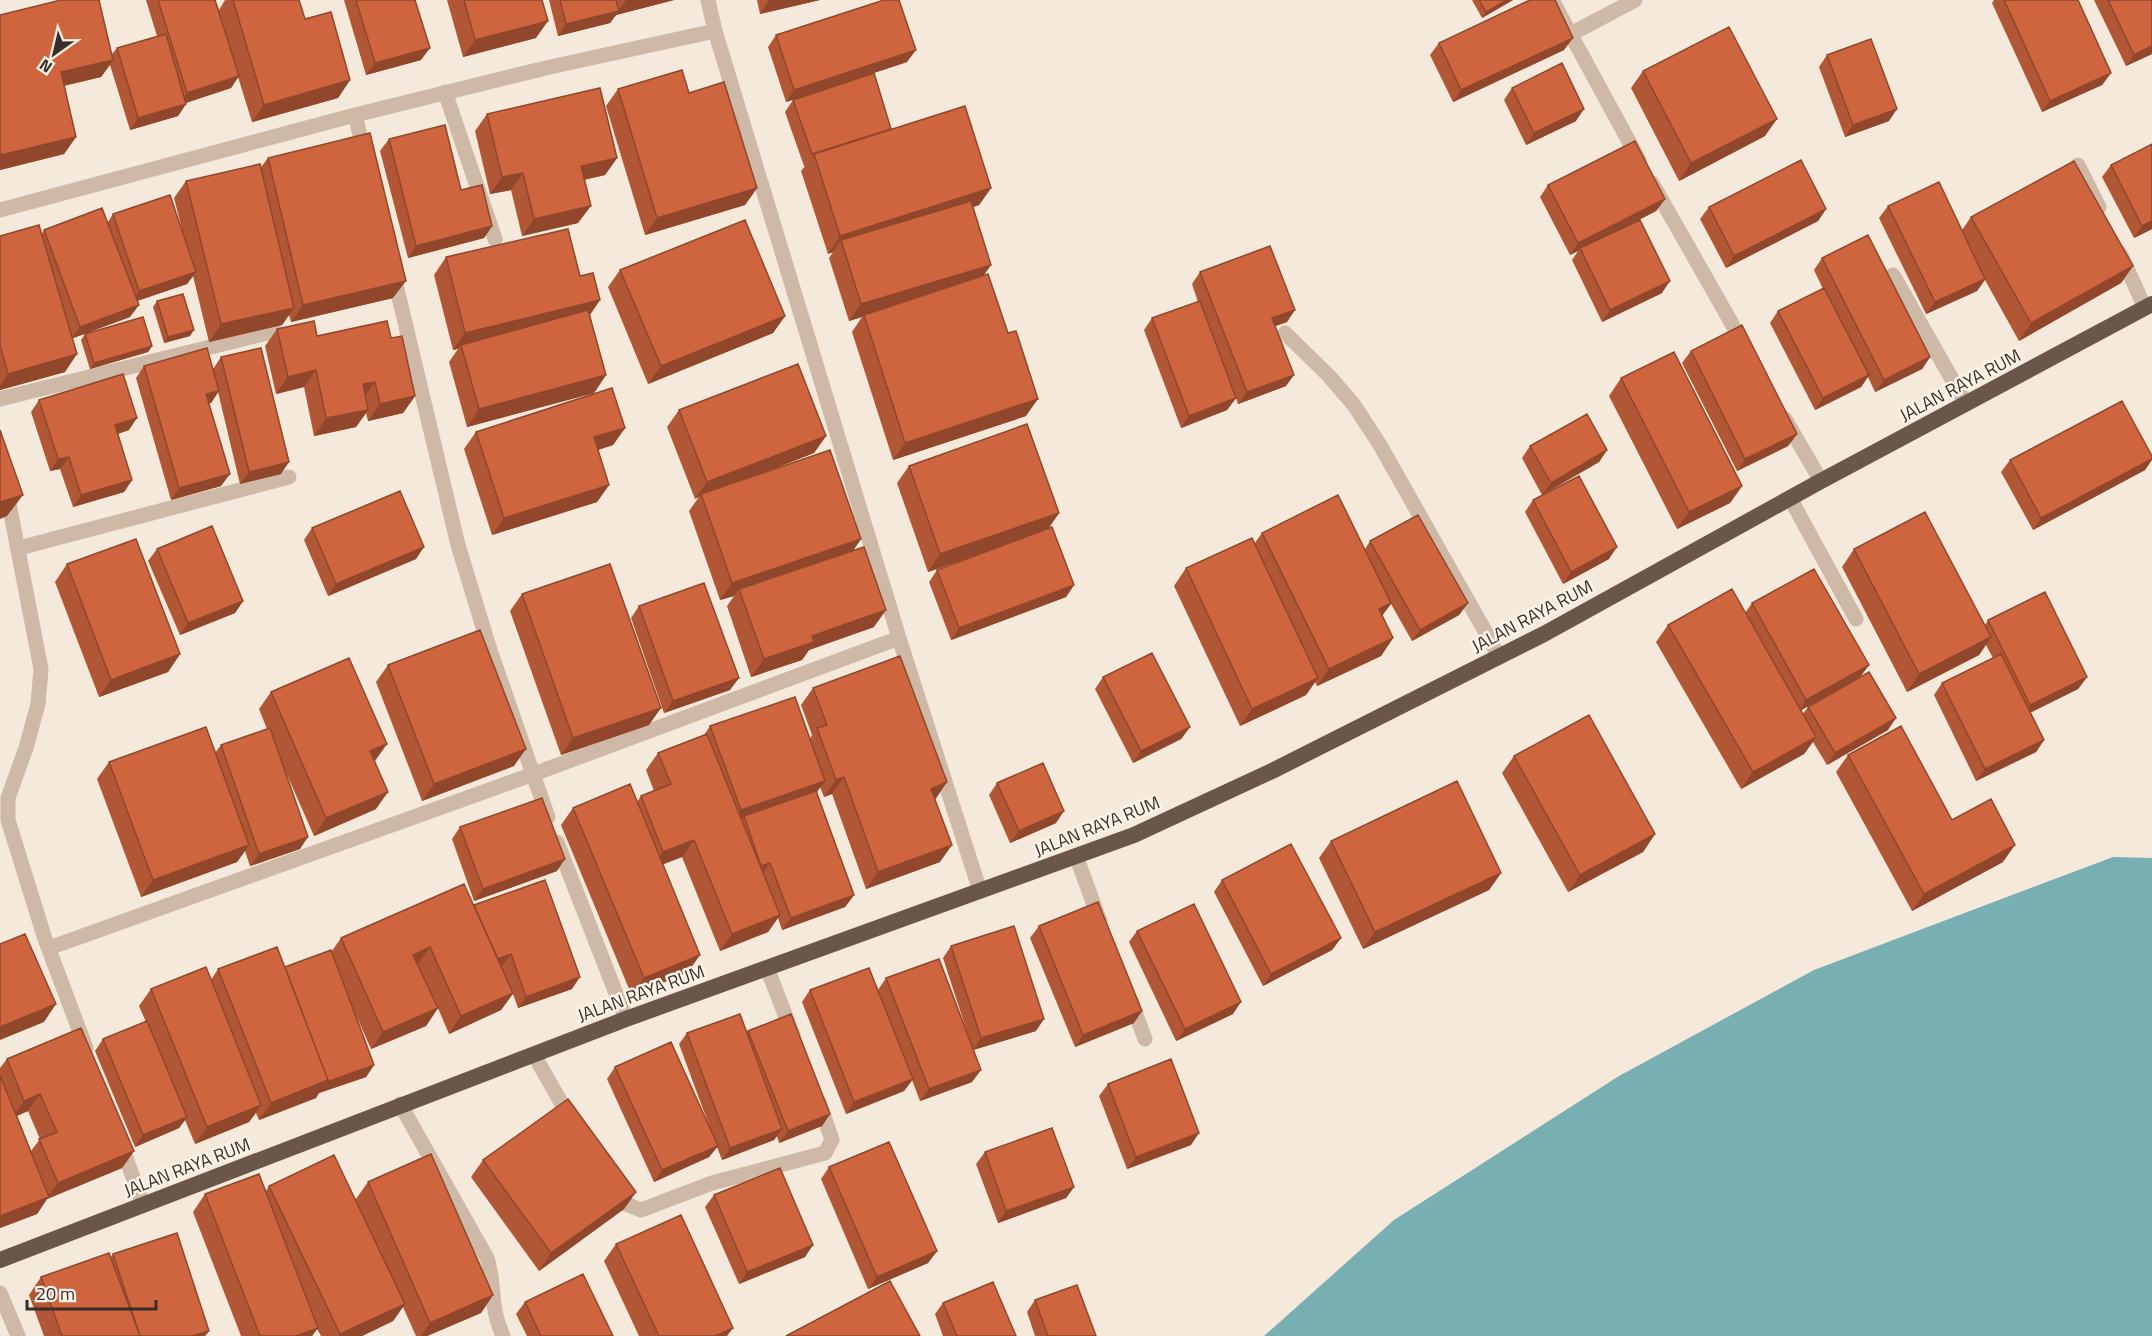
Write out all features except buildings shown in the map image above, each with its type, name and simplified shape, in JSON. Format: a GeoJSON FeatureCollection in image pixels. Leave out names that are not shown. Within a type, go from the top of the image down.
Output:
{"type":"FeatureCollection","features":[{"type":"Feature","properties":{"kind":"highway","name":"JALAN RAYA RUM"},"geometry":{"type":"LineString","coordinates":[[0,1260],[400,1104],[626,1019],[1134,835],[1272,771],[1499,656],[2149,306]]}},
{"type":"Feature","properties":{"kind":"street"},"geometry":{"type":"LineString","coordinates":[[708,0],[715,32],[899,638],[980,891]]}},
{"type":"Feature","properties":{"kind":"street"},"geometry":{"type":"LineString","coordinates":[[1552,0],[1569,35],[1750,357]]}},
{"type":"Feature","properties":{"kind":"street"},"geometry":{"type":"LineString","coordinates":[[1569,35],[1635,0]]}},
{"type":"Feature","properties":{"kind":"street"},"geometry":{"type":"LineString","coordinates":[[0,210],[445,92],[549,67],[715,32]]}},
{"type":"Feature","properties":{"kind":"street"},"geometry":{"type":"LineString","coordinates":[[445,92],[495,239]]}},
{"type":"Feature","properties":{"kind":"street"},"geometry":{"type":"LineString","coordinates":[[355,115],[368,170]]}},
{"type":"Feature","properties":{"kind":"street"},"geometry":{"type":"LineString","coordinates":[[2078,165],[2107,223]]}},
{"type":"Feature","properties":{"kind":"street"},"geometry":{"type":"LineString","coordinates":[[2115,242],[2149,306]]}},
{"type":"Feature","properties":{"kind":"street"},"geometry":{"type":"LineString","coordinates":[[390,260],[458,545],[531,775],[626,1019]]}},
{"type":"Feature","properties":{"kind":"street"},"geometry":{"type":"LineString","coordinates":[[1893,275],[1966,404]]}},
{"type":"Feature","properties":{"kind":"street"},"geometry":{"type":"LineString","coordinates":[[0,399],[275,331]]}},
{"type":"Feature","properties":{"kind":"street"},"geometry":{"type":"LineString","coordinates":[[1285,333],[1329,376],[1354,405],[1380,444],[1499,656]]}},
{"type":"Feature","properties":{"kind":"street"},"geometry":{"type":"LineString","coordinates":[[1780,409],[1821,481]]}},
{"type":"Feature","properties":{"kind":"street"},"geometry":{"type":"LineString","coordinates":[[0,458],[19,548],[40,669],[38,704],[26,748],[8,798],[8,820],[49,948],[90,1060]]}},
{"type":"Feature","properties":{"kind":"street"},"geometry":{"type":"LineString","coordinates":[[19,548],[289,477]]}},
{"type":"Feature","properties":{"kind":"street"},"geometry":{"type":"LineString","coordinates":[[1790,498],[1856,619]]}},
{"type":"Feature","properties":{"kind":"street"},"geometry":{"type":"LineString","coordinates":[[49,948],[531,775],[899,638]]}},
{"type":"Feature","properties":{"kind":"street"},"geometry":{"type":"LineString","coordinates":[[1076,856],[1104,931]]}},
{"type":"Feature","properties":{"kind":"street"},"geometry":{"type":"LineString","coordinates":[[767,968],[801,1054]]}},
{"type":"Feature","properties":{"kind":"street"},"geometry":{"type":"LineString","coordinates":[[1125,985],[1145,1039]]}},
{"type":"Feature","properties":{"kind":"street"},"geometry":{"type":"LineString","coordinates":[[534,1054],[579,1134]]}},
{"type":"Feature","properties":{"kind":"street"},"geometry":{"type":"LineString","coordinates":[[608,1184],[615,1197],[626,1204],[641,1210],[666,1208],[723,1179],[825,1153],[832,1140],[813,1086]]}},
{"type":"Feature","properties":{"kind":"street"},"geometry":{"type":"LineString","coordinates":[[400,1104],[487,1258],[492,1272],[494,1314],[503,1336]]}},
{"type":"Feature","properties":{"kind":"street"},"geometry":{"type":"LineString","coordinates":[[114,1127],[143,1205]]}},
{"type":"Feature","properties":{"kind":"street"},"geometry":{"type":"LineString","coordinates":[[0,1293],[18,1336]]}},
{"type":"Feature","properties":{"kind":"water"},"geometry":{"type":"Polygon","coordinates":[[[2113,857],[2152,858],[2152,1336],[1264,1336],[1394,1220],[1619,1076],[1814,970],[2113,857]]]}}]}
